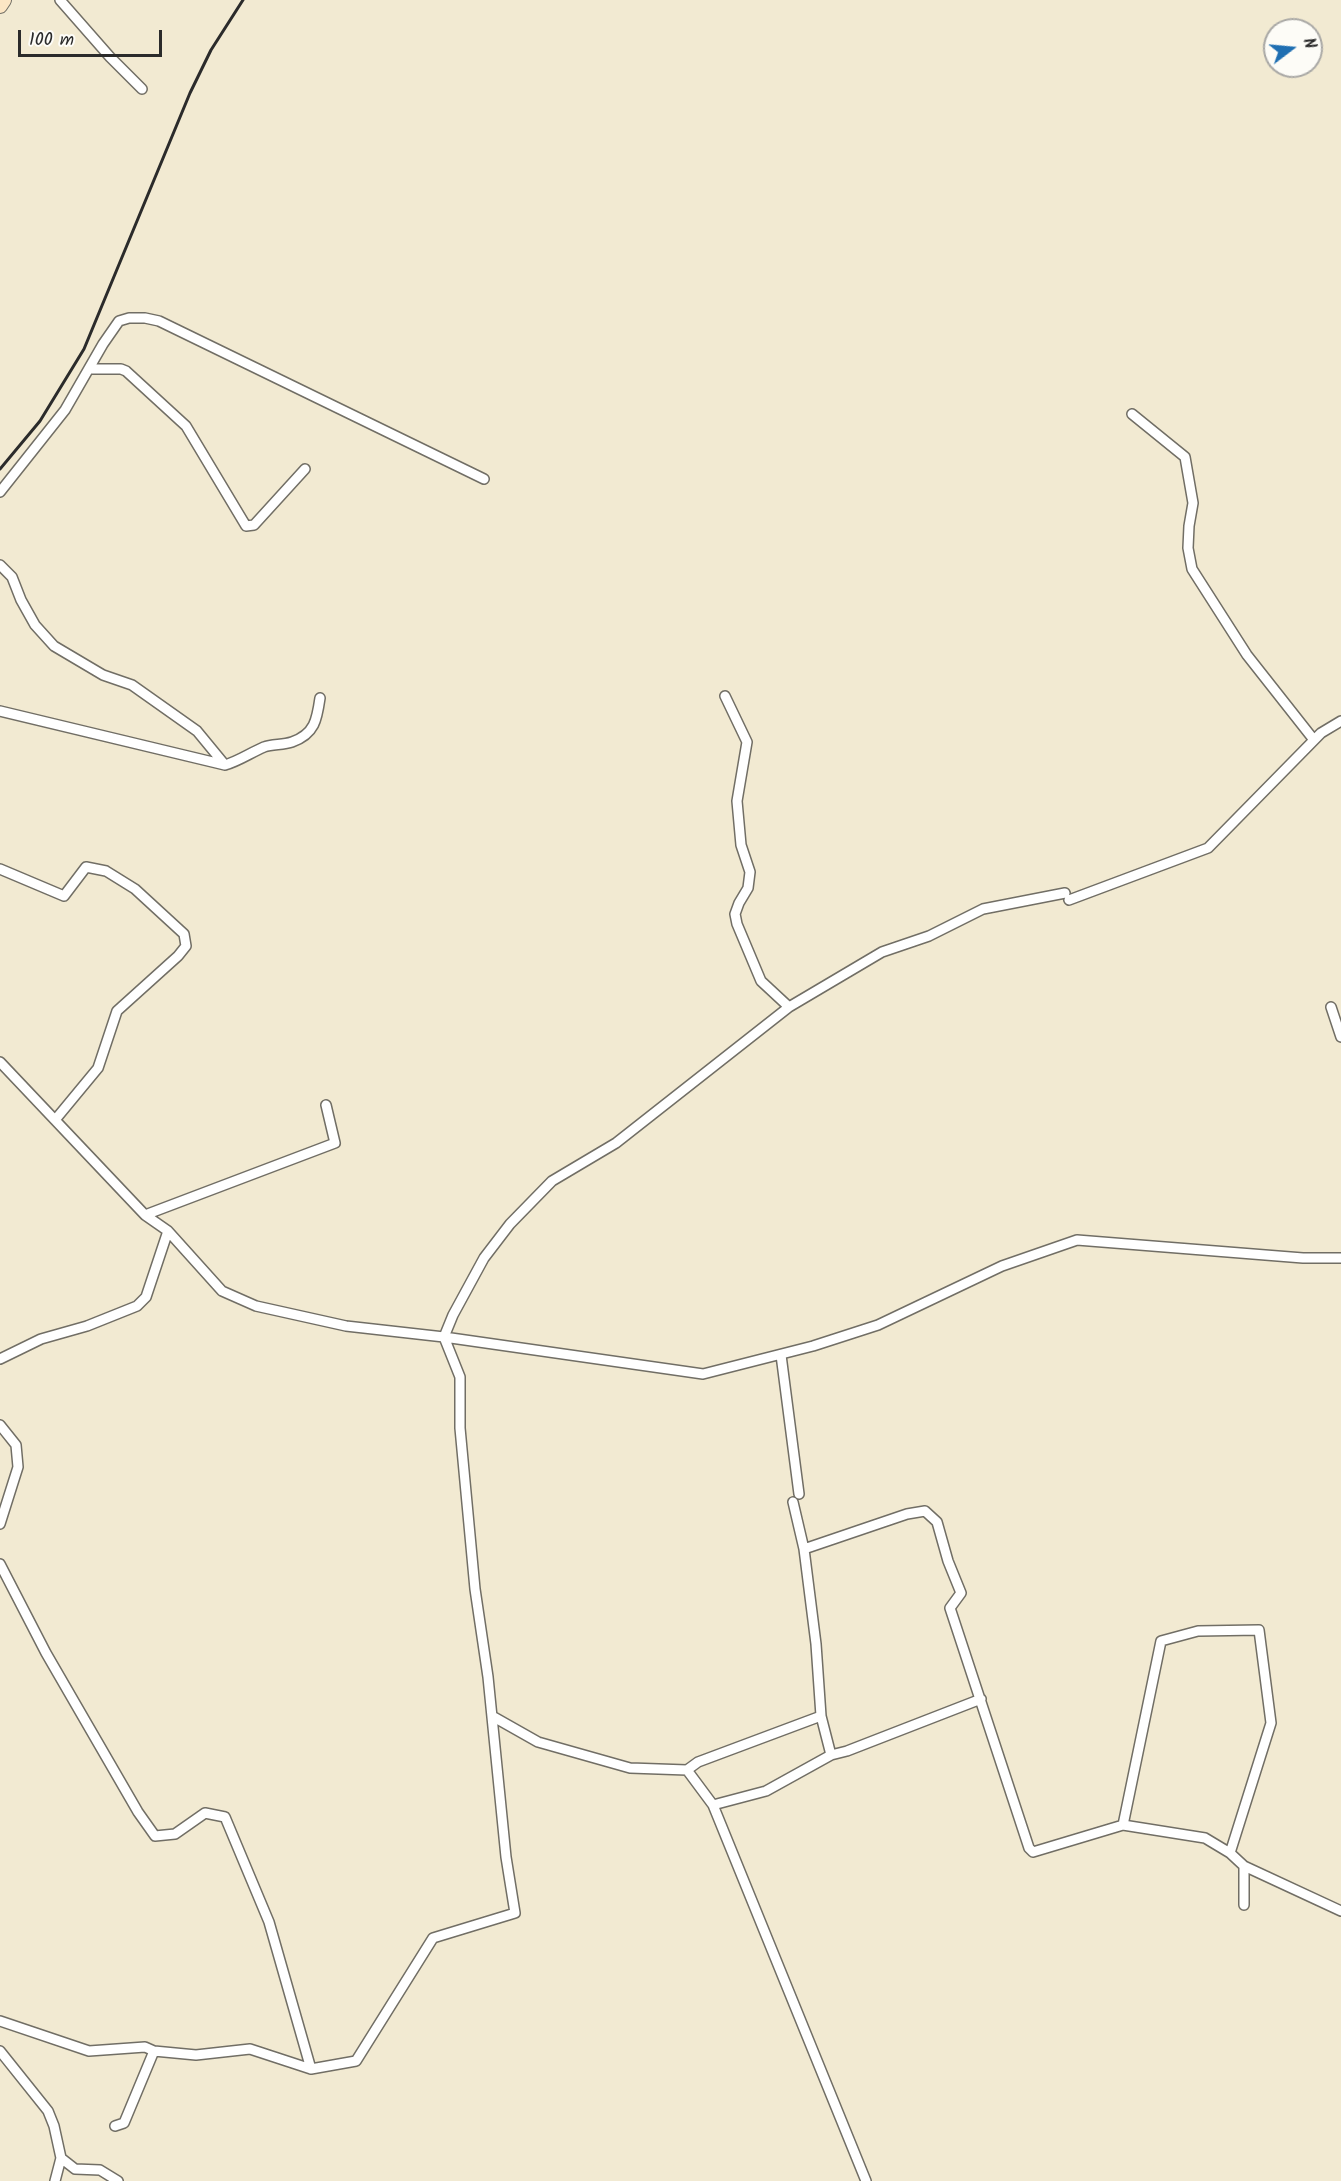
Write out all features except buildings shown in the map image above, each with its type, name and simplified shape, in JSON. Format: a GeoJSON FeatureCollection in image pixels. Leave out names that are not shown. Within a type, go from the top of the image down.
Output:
{"type":"FeatureCollection","features":[{"type":"Feature","properties":{"kind":"main road"},"geometry":{"type":"LineString","coordinates":[[0,6],[4,0]]}},
{"type":"Feature","properties":{"kind":"street"},"geometry":{"type":"LineString","coordinates":[[60,0],[110,57],[142,89]]}},
{"type":"Feature","properties":{"kind":"street"},"geometry":{"type":"LineString","coordinates":[[0,492],[65,410],[119,321],[129,318],[159,321],[483,479]]}},
{"type":"Feature","properties":{"kind":"street"},"geometry":{"type":"LineString","coordinates":[[89,369],[126,371],[186,426],[246,526],[254,525],[305,469]]}},
{"type":"Feature","properties":{"kind":"street"},"geometry":{"type":"LineString","coordinates":[[1132,414],[1185,457],[1193,503],[1188,548],[1192,569],[1247,655],[1314,741]]}},
{"type":"Feature","properties":{"kind":"street"},"geometry":{"type":"LineString","coordinates":[[0,565],[12,577],[21,600],[35,625],[54,646],[103,675],[132,685],[196,731],[225,765]]}},
{"type":"Feature","properties":{"kind":"street"},"geometry":{"type":"LineString","coordinates":[[724,696],[747,742],[737,801],[741,845],[750,872],[748,888],[735,914],[737,924],[760,981],[789,1007]]}},
{"type":"Feature","properties":{"kind":"street"},"geometry":{"type":"LineString","coordinates":[[0,711],[225,765],[241,760],[265,747],[292,742],[307,734],[316,723],[320,698]]}},
{"type":"Feature","properties":{"kind":"street"},"geometry":{"type":"LineString","coordinates":[[0,2021],[89,2051],[145,2047],[153,2051],[196,2055],[250,2049],[311,2068],[356,2061],[433,1938],[515,1913],[506,1857],[492,1716],[474,1577],[460,1428],[460,1377],[444,1337],[483,1258],[510,1224],[552,1181],[616,1143],[789,1007],[882,952],[929,936],[984,909],[1067,896],[1208,848],[1314,741],[1341,721]]}},
{"type":"Feature","properties":{"kind":"street"},"geometry":{"type":"LineString","coordinates":[[0,869],[64,896],[86,867],[106,871],[135,889],[184,934],[186,946],[178,956],[117,1011],[98,1068],[55,1120]]}},
{"type":"Feature","properties":{"kind":"street"},"geometry":{"type":"LineString","coordinates":[[1331,1007],[1341,1037]]}},
{"type":"Feature","properties":{"kind":"street"},"geometry":{"type":"LineString","coordinates":[[0,1062],[145,1215],[168,1231],[222,1290],[256,1306],[346,1326],[444,1337],[703,1374],[781,1355],[878,1325],[1002,1266],[1077,1240],[1303,1258],[1341,1258]]}},
{"type":"Feature","properties":{"kind":"street"},"geometry":{"type":"LineString","coordinates":[[145,1215],[335,1143],[326,1105]]}},
{"type":"Feature","properties":{"kind":"street"},"geometry":{"type":"LineString","coordinates":[[0,1359],[41,1339],[87,1326],[137,1306],[146,1297],[168,1231]]}},
{"type":"Feature","properties":{"kind":"street"},"geometry":{"type":"LineString","coordinates":[[781,1355],[796,1498],[816,1644],[821,1716],[831,1755]]}},
{"type":"Feature","properties":{"kind":"street"},"geometry":{"type":"LineString","coordinates":[[0,1425],[16,1444],[18,1467],[0,1524]]}},
{"type":"Feature","properties":{"kind":"street"},"geometry":{"type":"LineString","coordinates":[[804,1549],[907,1514],[925,1511],[937,1521],[948,1561],[961,1593],[950,1608],[1029,1848],[1033,1852],[1123,1825],[1204,1838],[1230,1853],[1244,1866],[1341,1911]]}},
{"type":"Feature","properties":{"kind":"street"},"geometry":{"type":"LineString","coordinates":[[0,1564],[51,1663],[138,1812],[155,1836],[175,1834],[205,1813],[225,1817],[268,1922],[311,2068]]}},
{"type":"Feature","properties":{"kind":"street"},"geometry":{"type":"LineString","coordinates":[[1123,1825],[1161,1641],[1198,1631],[1259,1630],[1271,1723],[1230,1853]]}},
{"type":"Feature","properties":{"kind":"street"},"geometry":{"type":"LineString","coordinates":[[713,1805],[766,1791],[831,1755],[847,1751],[981,1699]]}},
{"type":"Feature","properties":{"kind":"street"},"geometry":{"type":"LineString","coordinates":[[492,1716],[538,1742],[630,1768],[687,1770],[698,1762],[821,1716]]}},
{"type":"Feature","properties":{"kind":"street"},"geometry":{"type":"LineString","coordinates":[[687,1770],[713,1805],[866,2181]]}},
{"type":"Feature","properties":{"kind":"street"},"geometry":{"type":"LineString","coordinates":[[1244,1866],[1244,1905]]}},
{"type":"Feature","properties":{"kind":"street"},"geometry":{"type":"LineString","coordinates":[[115,2126],[124,2123],[153,2051]]}},
{"type":"Feature","properties":{"kind":"street"},"geometry":{"type":"LineString","coordinates":[[1,2057],[48,2111],[61,2158],[55,2181]]}},
{"type":"Feature","properties":{"kind":"street"},"geometry":{"type":"LineString","coordinates":[[61,2158],[75,2169],[100,2170],[118,2181]]}},
{"type":"Feature","properties":{"kind":"railway"},"geometry":{"type":"LineString","coordinates":[[0,469],[40,421],[84,349],[190,93],[211,50],[243,0]]}}]}
